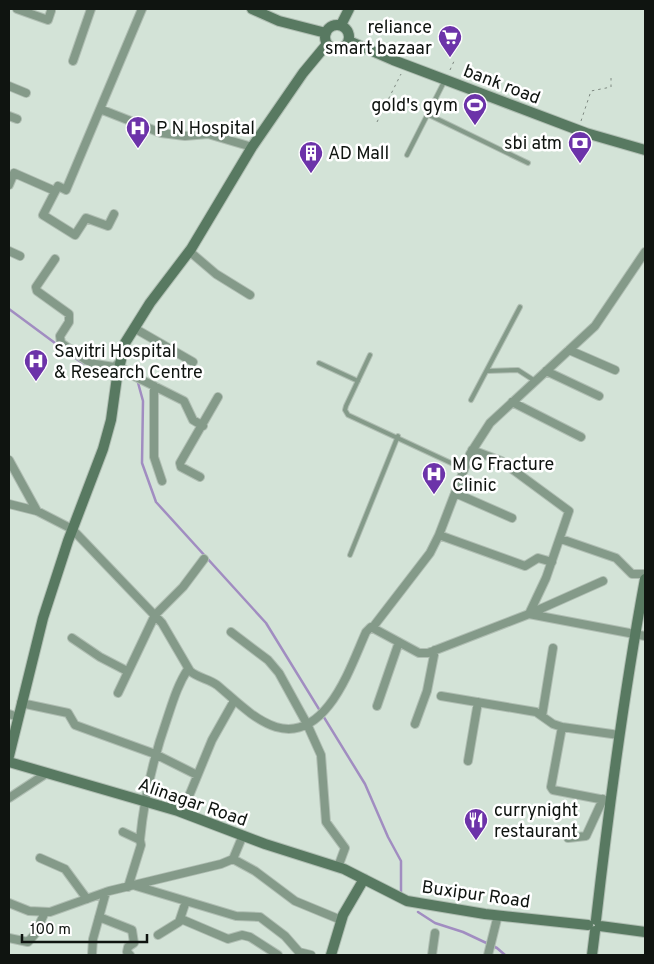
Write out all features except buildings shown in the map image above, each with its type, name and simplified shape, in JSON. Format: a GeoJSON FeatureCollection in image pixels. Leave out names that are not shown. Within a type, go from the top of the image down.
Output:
{"type":"FeatureCollection","features":[{"type":"Feature","properties":{"kind":"main road"},"geometry":{"type":"LineString","coordinates":[[252,9],[327,38],[338,49],[345,47],[349,41],[347,30],[341,25]]}},
{"type":"Feature","properties":{"kind":"main road"},"geometry":{"type":"LineString","coordinates":[[341,25],[349,9]]}},
{"type":"Feature","properties":{"kind":"main road"},"geometry":{"type":"LineString","coordinates":[[9,756],[13,716],[21,703],[43,618],[72,529],[106,440],[125,343],[189,251],[252,147],[327,38],[330,27],[341,25]]}},
{"type":"Feature","properties":{"kind":"main road","name":"bank road"},"geometry":{"type":"LineString","coordinates":[[349,41],[393,60],[586,133],[645,150]]}},
{"type":"Feature","properties":{"kind":"main road"},"geometry":{"type":"LineString","coordinates":[[592,955],[606,800],[640,636],[645,579]]}},
{"type":"Feature","properties":{"kind":"main road","name":"Alinagar Road"},"geometry":{"type":"LineString","coordinates":[[9,762],[182,812],[338,867],[364,879]]}},
{"type":"Feature","properties":{"kind":"main road"},"geometry":{"type":"LineString","coordinates":[[331,955],[341,920],[364,879]]}},
{"type":"Feature","properties":{"kind":"main road","name":"Buxipur Road"},"geometry":{"type":"LineString","coordinates":[[364,879],[407,901],[498,915],[645,932]]}},
{"type":"Feature","properties":{"kind":"street"},"geometry":{"type":"LineString","coordinates":[[17,9],[48,20],[51,11]]}},
{"type":"Feature","properties":{"kind":"street"},"geometry":{"type":"LineString","coordinates":[[73,61],[91,9]]}},
{"type":"Feature","properties":{"kind":"street"},"geometry":{"type":"LineString","coordinates":[[114,214],[108,226],[86,218],[76,235],[43,215],[58,186],[66,190],[142,9]]}},
{"type":"Feature","properties":{"kind":"street"},"geometry":{"type":"LineString","coordinates":[[9,86],[26,92]]}},
{"type":"Feature","properties":{"kind":"street"},"geometry":{"type":"LineString","coordinates":[[100,109],[161,133],[185,136],[208,134],[252,147]]}},
{"type":"Feature","properties":{"kind":"street"},"geometry":{"type":"LineString","coordinates":[[9,116],[17,119]]}},
{"type":"Feature","properties":{"kind":"street"},"geometry":{"type":"LineString","coordinates":[[9,185],[11,172],[55,191]]}},
{"type":"Feature","properties":{"kind":"street"},"geometry":{"type":"LineString","coordinates":[[9,251],[20,256]]}},
{"type":"Feature","properties":{"kind":"street"},"geometry":{"type":"LineString","coordinates":[[189,251],[216,274],[250,295]]}},
{"type":"Feature","properties":{"kind":"street"},"geometry":{"type":"LineString","coordinates":[[9,504],[37,511],[72,529],[169,632],[188,669],[197,677],[215,684],[234,701],[276,727],[288,728],[307,724],[322,714],[339,690],[366,632],[374,627],[430,553],[472,450],[490,423],[595,326],[645,252]]}},
{"type":"Feature","properties":{"kind":"street"},"geometry":{"type":"LineString","coordinates":[[55,259],[36,288],[37,291],[69,314],[69,322],[60,336],[62,343],[95,364],[120,366],[126,372],[184,402],[193,420],[203,426]]}},
{"type":"Feature","properties":{"kind":"street"},"geometry":{"type":"LineString","coordinates":[[134,328],[193,362]]}},
{"type":"Feature","properties":{"kind":"street"},"geometry":{"type":"LineString","coordinates":[[569,350],[615,370]]}},
{"type":"Feature","properties":{"kind":"street"},"geometry":{"type":"LineString","coordinates":[[546,371],[599,396]]}},
{"type":"Feature","properties":{"kind":"street"},"geometry":{"type":"LineString","coordinates":[[154,386],[154,457],[162,481]]}},
{"type":"Feature","properties":{"kind":"street"},"geometry":{"type":"LineString","coordinates":[[200,477],[181,467],[180,464],[218,397]]}},
{"type":"Feature","properties":{"kind":"street"},"geometry":{"type":"LineString","coordinates":[[512,402],[581,437]]}},
{"type":"Feature","properties":{"kind":"street"},"geometry":{"type":"LineString","coordinates":[[472,450],[501,461],[567,509],[569,516],[561,539],[529,614]]}},
{"type":"Feature","properties":{"kind":"street"},"geometry":{"type":"LineString","coordinates":[[9,460],[37,511]]}},
{"type":"Feature","properties":{"kind":"street"},"geometry":{"type":"LineString","coordinates":[[455,493],[512,518]]}},
{"type":"Feature","properties":{"kind":"street"},"geometry":{"type":"LineString","coordinates":[[438,535],[525,566],[538,558],[552,562]]}},
{"type":"Feature","properties":{"kind":"street"},"geometry":{"type":"LineString","coordinates":[[561,539],[616,558],[632,574],[645,574]]}},
{"type":"Feature","properties":{"kind":"street"},"geometry":{"type":"LineString","coordinates":[[118,693],[155,616],[183,587],[204,559]]}},
{"type":"Feature","properties":{"kind":"street"},"geometry":{"type":"LineString","coordinates":[[374,627],[419,653],[434,650],[529,614],[603,581]]}},
{"type":"Feature","properties":{"kind":"street"},"geometry":{"type":"LineString","coordinates":[[529,614],[640,636]]}},
{"type":"Feature","properties":{"kind":"street"},"geometry":{"type":"LineString","coordinates":[[231,632],[268,660],[279,673],[307,724],[321,755],[326,822],[345,848],[338,867]]}},
{"type":"Feature","properties":{"kind":"street"},"geometry":{"type":"LineString","coordinates":[[72,638],[100,657],[128,670]]}},
{"type":"Feature","properties":{"kind":"street"},"geometry":{"type":"LineString","coordinates":[[377,706],[399,642]]}},
{"type":"Feature","properties":{"kind":"street"},"geometry":{"type":"LineString","coordinates":[[542,716],[553,648]]}},
{"type":"Feature","properties":{"kind":"street"},"geometry":{"type":"LineString","coordinates":[[415,724],[427,691],[434,650]]}},
{"type":"Feature","properties":{"kind":"street"},"geometry":{"type":"LineString","coordinates":[[131,886],[141,845],[144,801],[155,754],[179,685],[188,669]]}},
{"type":"Feature","properties":{"kind":"street"},"geometry":{"type":"LineString","coordinates":[[441,696],[536,712],[553,724],[562,727],[619,735]]}},
{"type":"Feature","properties":{"kind":"street"},"geometry":{"type":"LineString","coordinates":[[182,812],[216,731],[234,701]]}},
{"type":"Feature","properties":{"kind":"street"},"geometry":{"type":"LineString","coordinates":[[468,761],[478,702]]}},
{"type":"Feature","properties":{"kind":"street"},"geometry":{"type":"LineString","coordinates":[[21,703],[68,713],[74,725],[155,754],[197,775]]}},
{"type":"Feature","properties":{"kind":"street"},"geometry":{"type":"LineString","coordinates":[[562,727],[551,787],[554,790],[606,800],[586,836],[568,838]]}},
{"type":"Feature","properties":{"kind":"street"},"geometry":{"type":"LineString","coordinates":[[9,798],[47,773]]}},
{"type":"Feature","properties":{"kind":"street"},"geometry":{"type":"LineString","coordinates":[[123,832],[140,840]]}},
{"type":"Feature","properties":{"kind":"street"},"geometry":{"type":"LineString","coordinates":[[9,904],[29,911],[45,912],[106,892],[221,864],[233,859],[244,835]]}},
{"type":"Feature","properties":{"kind":"street"},"geometry":{"type":"LineString","coordinates":[[40,858],[65,869],[87,898]]}},
{"type":"Feature","properties":{"kind":"street"},"geometry":{"type":"LineString","coordinates":[[233,859],[255,870],[295,901],[341,920]]}},
{"type":"Feature","properties":{"kind":"street"},"geometry":{"type":"LineString","coordinates":[[131,886],[236,916],[260,917],[285,936],[299,952],[310,955]]}},
{"type":"Feature","properties":{"kind":"street"},"geometry":{"type":"LineString","coordinates":[[92,955],[93,939],[106,892]]}},
{"type":"Feature","properties":{"kind":"street"},"geometry":{"type":"LineString","coordinates":[[158,935],[181,919],[186,901]]}},
{"type":"Feature","properties":{"kind":"street"},"geometry":{"type":"LineString","coordinates":[[9,938],[28,942],[35,934],[45,912]]}},
{"type":"Feature","properties":{"kind":"street"},"geometry":{"type":"LineString","coordinates":[[488,955],[498,915]]}},
{"type":"Feature","properties":{"kind":"street"},"geometry":{"type":"LineString","coordinates":[[99,917],[132,930],[134,943],[127,950],[130,955]]}},
{"type":"Feature","properties":{"kind":"street"},"geometry":{"type":"LineString","coordinates":[[181,919],[228,939],[242,935],[250,937],[278,955]]}},
{"type":"Feature","properties":{"kind":"street"},"geometry":{"type":"LineString","coordinates":[[432,955],[435,933]]}},
{"type":"Feature","properties":{"kind":"lane"},"geometry":{"type":"LineString","coordinates":[[407,154],[445,80]]}},
{"type":"Feature","properties":{"kind":"lane"},"geometry":{"type":"LineString","coordinates":[[427,114],[528,163]]}},
{"type":"Feature","properties":{"kind":"lane"},"geometry":{"type":"LineString","coordinates":[[471,400],[520,307]]}},
{"type":"Feature","properties":{"kind":"lane"},"geometry":{"type":"LineString","coordinates":[[370,355],[346,406],[346,412],[464,469]]}},
{"type":"Feature","properties":{"kind":"lane"},"geometry":{"type":"LineString","coordinates":[[319,363],[358,381]]}},
{"type":"Feature","properties":{"kind":"lane"},"geometry":{"type":"LineString","coordinates":[[487,371],[518,370],[535,381]]}},
{"type":"Feature","properties":{"kind":"lane"},"geometry":{"type":"LineString","coordinates":[[350,555],[398,436]]}},
{"type":"Feature","properties":{"kind":"path"},"geometry":{"type":"LineString","coordinates":[[445,80],[456,59]]}},
{"type":"Feature","properties":{"kind":"path"},"geometry":{"type":"LineString","coordinates":[[377,122],[404,69]]}},
{"type":"Feature","properties":{"kind":"path"},"geometry":{"type":"LineString","coordinates":[[579,126],[591,90],[611,87],[611,78]]}},
{"type":"Feature","properties":{"kind":"waterway"},"geometry":{"type":"LineString","coordinates":[[9,309],[82,363],[87,364]]}},
{"type":"Feature","properties":{"kind":"waterway"},"geometry":{"type":"LineString","coordinates":[[137,379],[143,401],[142,463],[156,502],[266,623],[365,784],[388,837],[401,861],[401,893]]}},
{"type":"Feature","properties":{"kind":"waterway"},"geometry":{"type":"LineString","coordinates":[[418,912],[435,923],[463,932],[497,948],[505,955]]}},
{"type":"Feature","properties":{"kind":"place","name":"reliance smart bazaar"},"geometry":{"type":"Point","coordinates":[450,58]}},
{"type":"Feature","properties":{"kind":"place","name":"gold's gym"},"geometry":{"type":"Point","coordinates":[475,126]}},
{"type":"Feature","properties":{"kind":"place","name":"P N Hospital"},"geometry":{"type":"Point","coordinates":[138,149]}},
{"type":"Feature","properties":{"kind":"place","name":"sbi atm"},"geometry":{"type":"Point","coordinates":[580,164]}},
{"type":"Feature","properties":{"kind":"place","name":"AD Mall"},"geometry":{"type":"Point","coordinates":[311,174]}},
{"type":"Feature","properties":{"kind":"place","name":"Savitri Hospital & Research Centre"},"geometry":{"type":"Point","coordinates":[36,382]}},
{"type":"Feature","properties":{"kind":"place","name":"M G Fracture Clinic"},"geometry":{"type":"Point","coordinates":[434,495]}},
{"type":"Feature","properties":{"kind":"place","name":"currynight restaurant"},"geometry":{"type":"Point","coordinates":[476,841]}}]}
